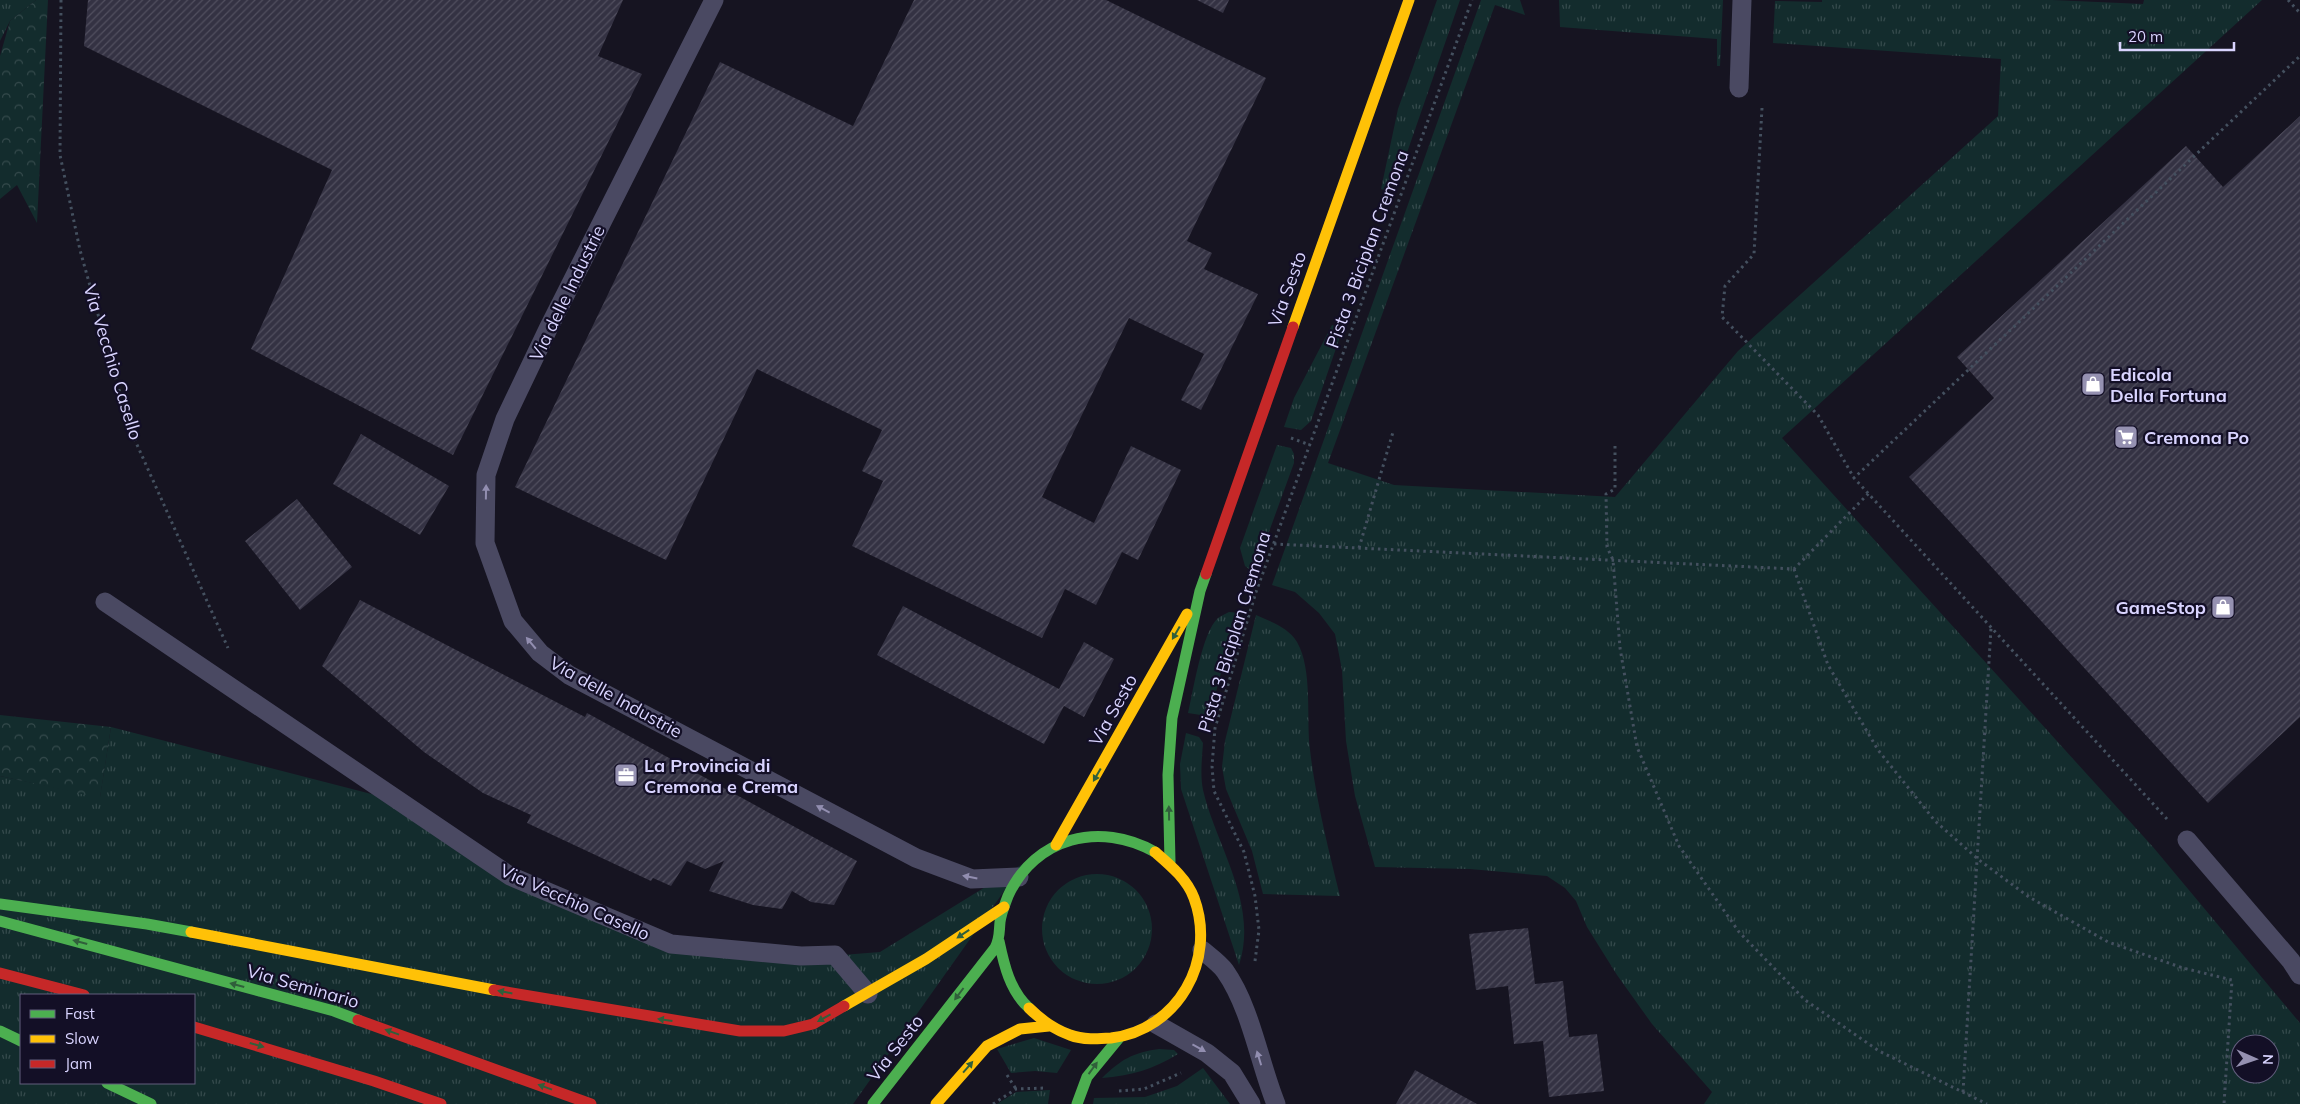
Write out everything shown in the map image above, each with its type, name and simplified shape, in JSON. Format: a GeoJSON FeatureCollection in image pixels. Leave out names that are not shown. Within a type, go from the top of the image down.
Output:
{"type":"FeatureCollection","features":[{"type":"Feature","properties":{"kind":"street","name":"Via Sesto"},"geometry":{"type":"LineString","coordinates":[[1170,862],[1168,775],[1172,718],[1200,591],[1409,0]]}},
{"type":"Feature","properties":{"kind":"street","name":"Via Sesto"},"geometry":{"type":"LineString","coordinates":[[1056,845],[1200,591]]}},
{"type":"Feature","properties":{"kind":"street","name":"Via Sesto"},"geometry":{"type":"LineString","coordinates":[[1085,836],[1116,836],[1144,845],[1170,862],[1190,887],[1201,918],[1202,950],[1195,979],[1179,1004],[1156,1024],[1138,1033],[1119,1038],[1083,1038],[1049,1026],[1023,1004],[1006,974],[999,941],[1004,907],[1019,877],[1036,859],[1056,845],[1085,836]]}},
{"type":"Feature","properties":{"kind":"street"},"geometry":{"type":"LineString","coordinates":[[0,904],[147,924],[555,1002],[740,1031],[784,1031],[814,1024],[868,994],[1004,907]]}},
{"type":"Feature","properties":{"kind":"street","name":"Via Seminario"},"geometry":{"type":"LineString","coordinates":[[0,921],[334,1011],[591,1104]]}},
{"type":"Feature","properties":{"kind":"street","name":"Via Sesto"},"geometry":{"type":"LineString","coordinates":[[873,1104],[999,941]]}},
{"type":"Feature","properties":{"kind":"street"},"geometry":{"type":"LineString","coordinates":[[0,973],[80,994]]}},
{"type":"Feature","properties":{"kind":"street"},"geometry":{"type":"LineString","coordinates":[[936,1104],[987,1046],[1020,1028],[1049,1026]]}},
{"type":"Feature","properties":{"kind":"street"},"geometry":{"type":"LineString","coordinates":[[195,1027],[374,1081],[441,1104]]}},
{"type":"Feature","properties":{"kind":"street"},"geometry":{"type":"LineString","coordinates":[[0,1031],[20,1041]]}},
{"type":"Feature","properties":{"kind":"street"},"geometry":{"type":"LineString","coordinates":[[1077,1104],[1079,1091],[1092,1068],[1119,1038]]}},
{"type":"Feature","properties":{"kind":"street"},"geometry":{"type":"LineString","coordinates":[[109,1084],[151,1104]]}},
{"type":"Feature","properties":{"kind":"lane","name":"Via delle Industrie"},"geometry":{"type":"LineString","coordinates":[[714,0],[548,329],[505,419],[486,476],[485,543],[513,621],[540,653],[569,675],[916,858],[972,879],[1019,877]]}},
{"type":"Feature","properties":{"kind":"lane"},"geometry":{"type":"LineString","coordinates":[[1739,88],[1742,0]]}},
{"type":"Feature","properties":{"kind":"lane","name":"Via Vecchio Casello"},"geometry":{"type":"LineString","coordinates":[[105,602],[510,876],[671,944],[801,956],[835,955],[868,994]]}},
{"type":"Feature","properties":{"kind":"lane"},"geometry":{"type":"LineString","coordinates":[[2187,840],[2291,961],[2300,975]]}},
{"type":"Feature","properties":{"kind":"lane"},"geometry":{"type":"LineString","coordinates":[[1202,950],[1224,970],[1242,1003],[1264,1076],[1276,1104]]}},
{"type":"Feature","properties":{"kind":"lane"},"geometry":{"type":"LineString","coordinates":[[1156,1024],[1208,1052],[1232,1073],[1251,1104]]}},
{"type":"Feature","properties":{"kind":"path","name":"Via Vecchio Casello"},"geometry":{"type":"LineString","coordinates":[[61,0],[60,155],[80,250],[130,429],[229,650]]}},
{"type":"Feature","properties":{"kind":"path","name":"Pista 3 Biciplan Cremona"},"geometry":{"type":"LineString","coordinates":[[1242,1003],[1252,977],[1259,930],[1255,896],[1244,852],[1214,791],[1215,728],[1256,592],[1472,0]]}},
{"type":"Feature","properties":{"kind":"path"},"geometry":{"type":"LineString","coordinates":[[2288,0],[2300,13]]}},
{"type":"Feature","properties":{"kind":"path"},"geometry":{"type":"LineString","coordinates":[[1854,478],[2300,56]]}},
{"type":"Feature","properties":{"kind":"path"},"geometry":{"type":"LineString","coordinates":[[1762,100],[1754,254],[1725,286],[1722,317],[1818,415],[1854,478],[2187,840]]}},
{"type":"Feature","properties":{"kind":"path"},"geometry":{"type":"LineString","coordinates":[[1362,256],[1377,261]]}},
{"type":"Feature","properties":{"kind":"path"},"geometry":{"type":"LineString","coordinates":[[1359,548],[1393,432]]}},
{"type":"Feature","properties":{"kind":"path"},"geometry":{"type":"LineString","coordinates":[[1615,446],[1614,489],[1606,494],[1607,547],[1613,560],[1620,648],[1636,747],[1679,846],[1739,932],[1805,1000],[1878,1051],[1987,1104]]}},
{"type":"Feature","properties":{"kind":"path"},"geometry":{"type":"LineString","coordinates":[[1274,544],[1794,569],[1869,493]]}},
{"type":"Feature","properties":{"kind":"path"},"geometry":{"type":"LineString","coordinates":[[1794,569],[1828,665],[1878,750],[1935,821],[1979,860],[2030,897],[2108,942],[2183,968],[2232,980],[2224,1104]]}},
{"type":"Feature","properties":{"kind":"path"},"geometry":{"type":"LineString","coordinates":[[1963,1092],[1979,860],[1992,627]]}},
{"type":"Feature","properties":{"kind":"path"},"geometry":{"type":"LineString","coordinates":[[993,1104],[1016,1089],[1053,1088],[1111,1092],[1144,1089],[1179,1075],[1208,1052]]}},
{"type":"Feature","properties":{"kind":"green space"},"geometry":{"type":"Polygon","coordinates":[[[0,0],[36,0],[10,21],[0,41],[0,0]]]}},
{"type":"Feature","properties":{"kind":"green space"},"geometry":{"type":"Polygon","coordinates":[[[36,0],[48,0],[37,223],[17,185],[0,199],[0,56],[10,21],[36,0]]]}},
{"type":"Feature","properties":{"kind":"green space"},"geometry":{"type":"Polygon","coordinates":[[[1437,0],[1460,0],[1393,193],[1381,189],[1398,109],[1437,0]]]}},
{"type":"Feature","properties":{"kind":"green space"},"geometry":{"type":"Polygon","coordinates":[[[1481,0],[1520,0],[1525,15],[1495,5],[1328,463],[1394,485],[1615,497],[1738,351],[1998,116],[2001,59],[1773,43],[1775,1],[2052,0],[2143,4],[2144,0],[2262,0],[1782,438],[2153,847],[2300,1023],[2300,1104],[1704,1104],[1712,1092],[1652,1024],[1617,975],[1587,927],[1576,901],[1565,888],[1547,876],[1470,869],[1375,867],[1355,796],[1346,741],[1342,670],[1335,634],[1319,613],[1295,592],[1272,585],[1481,0]]]}},
{"type":"Feature","properties":{"kind":"green space"},"geometry":{"type":"Polygon","coordinates":[[[1559,0],[1723,0],[1720,66],[1717,66],[1717,39],[1560,27],[1559,0]]]}},
{"type":"Feature","properties":{"kind":"green space"},"geometry":{"type":"Polygon","coordinates":[[[1332,325],[1343,328],[1311,421],[1301,430],[1284,427],[1294,398],[1332,325]]]}},
{"type":"Feature","properties":{"kind":"green space"},"geometry":{"type":"Polygon","coordinates":[[[1277,445],[1291,448],[1294,454],[1294,463],[1254,573],[1245,566],[1240,548],[1277,445]]]}},
{"type":"Feature","properties":{"kind":"green space"},"geometry":{"type":"Polygon","coordinates":[[[1229,612],[1240,613],[1226,654],[1211,711],[1207,716],[1188,713],[1207,636],[1218,618],[1229,612]]]}},
{"type":"Feature","properties":{"kind":"green space"},"geometry":{"type":"Polygon","coordinates":[[[1256,615],[1289,632],[1297,642],[1302,653],[1307,680],[1310,750],[1323,824],[1340,896],[1263,894],[1252,851],[1226,789],[1222,767],[1225,741],[1256,615]]]}},
{"type":"Feature","properties":{"kind":"green space"},"geometry":{"type":"Polygon","coordinates":[[[0,715],[111,727],[100,798],[0,776],[0,715]]]}},
{"type":"Feature","properties":{"kind":"green space"},"geometry":{"type":"Polygon","coordinates":[[[111,727],[383,797],[511,883],[669,946],[817,957],[880,952],[1024,863],[853,1104],[0,1104],[0,776],[100,797],[111,727]]]}},
{"type":"Feature","properties":{"kind":"green space"},"geometry":{"type":"Polygon","coordinates":[[[1186,733],[1199,737],[1203,743],[1201,772],[1203,790],[1240,898],[1244,920],[1244,942],[1239,965],[1181,789],[1180,764],[1186,733]]]}},
{"type":"Feature","properties":{"kind":"green space"},"geometry":{"type":"Polygon","coordinates":[[[1097,874],[1118,878],[1136,890],[1148,908],[1152,929],[1148,950],[1136,968],[1118,980],[1097,984],[1076,980],[1058,968],[1046,950],[1042,929],[1046,908],[1058,890],[1076,878],[1097,874]]]}},
{"type":"Feature","properties":{"kind":"green space"},"geometry":{"type":"Polygon","coordinates":[[[1034,1038],[1071,1050],[1057,1073],[1035,1071],[1011,1073],[997,1049],[1034,1038]]]}},
{"type":"Feature","properties":{"kind":"green space"},"geometry":{"type":"Polygon","coordinates":[[[1159,1049],[1174,1050],[1178,1054],[1142,1071],[1102,1078],[1128,1058],[1159,1049]]]}},
{"type":"Feature","properties":{"kind":"green space"},"geometry":{"type":"Polygon","coordinates":[[[1203,1068],[1230,1104],[1093,1104],[1094,1098],[1145,1097],[1177,1086],[1203,1068]]]}},
{"type":"Feature","properties":{"kind":"green space"},"geometry":{"type":"Polygon","coordinates":[[[1050,1090],[1048,1104],[997,1104],[1016,1092],[1050,1090]]]}},
{"type":"Feature","properties":{"kind":"building"},"geometry":{"type":"Polygon","coordinates":[[[88,0],[623,0],[598,56],[642,74],[453,455],[251,349],[332,170],[84,46],[88,0]]]}},
{"type":"Feature","properties":{"kind":"building"},"geometry":{"type":"Polygon","coordinates":[[[914,0],[1106,0],[1266,78],[1187,241],[1212,253],[1204,269],[1258,294],[1201,410],[1181,400],[1204,354],[1129,318],[1042,497],[1094,523],[1131,446],[1181,470],[1138,560],[1122,552],[1096,605],[1065,589],[1042,638],[852,546],[883,481],[862,471],[882,430],[757,369],[666,560],[515,487],[720,62],[853,126],[914,0]]]}},
{"type":"Feature","properties":{"kind":"building"},"geometry":{"type":"Polygon","coordinates":[[[1197,0],[1229,0],[1223,13],[1197,0]]]}},
{"type":"Feature","properties":{"kind":"building","name":"Cremona Po"},"geometry":{"type":"Polygon","coordinates":[[[2300,116],[2300,717],[2208,803],[1909,477],[1994,398],[1957,357],[2186,146],[2223,187],[2300,116]]]}},
{"type":"Feature","properties":{"kind":"building"},"geometry":{"type":"Polygon","coordinates":[[[361,434],[449,486],[420,535],[333,484],[361,434]]]}},
{"type":"Feature","properties":{"kind":"building"},"geometry":{"type":"Polygon","coordinates":[[[297,499],[352,567],[300,610],[245,541],[297,499]]]}},
{"type":"Feature","properties":{"kind":"building"},"geometry":{"type":"Polygon","coordinates":[[[360,600],[585,717],[587,713],[857,861],[834,905],[811,902],[792,891],[782,909],[753,905],[709,891],[724,861],[705,869],[687,861],[671,886],[653,878],[651,881],[527,823],[531,815],[483,793],[424,752],[322,666],[360,600]]]}},
{"type":"Feature","properties":{"kind":"building"},"geometry":{"type":"Polygon","coordinates":[[[903,606],[1059,689],[1084,642],[1114,659],[1084,717],[1064,706],[1044,744],[877,655],[903,606]]]}},
{"type":"Feature","properties":{"kind":"building"},"geometry":{"type":"Polygon","coordinates":[[[1528,928],[1535,984],[1563,981],[1569,1037],[1597,1034],[1604,1091],[1549,1097],[1543,1041],[1514,1044],[1508,986],[1476,990],[1469,934],[1528,928]]]}},
{"type":"Feature","properties":{"kind":"building"},"geometry":{"type":"Polygon","coordinates":[[[1415,1070],[1477,1104],[1396,1104],[1415,1070]]]}},
{"type":"Feature","properties":{"kind":"traffic: fast"},"geometry":{"type":"LineString","coordinates":[[1170,862],[1168,775],[1172,718],[1200,591],[1206,574]]}},
{"type":"Feature","properties":{"kind":"traffic: fast"},"geometry":{"type":"LineString","coordinates":[[873,1104],[995,948],[999,938],[1001,915],[1008,896],[1020,876],[1035,860],[1052,848],[1071,840],[1091,837],[1113,838],[1134,843],[1155,852]]}},
{"type":"Feature","properties":{"kind":"traffic: fast"},"geometry":{"type":"LineString","coordinates":[[0,904],[147,924],[191,932]]}},
{"type":"Feature","properties":{"kind":"traffic: fast"},"geometry":{"type":"LineString","coordinates":[[0,921],[334,1011],[358,1020]]}},
{"type":"Feature","properties":{"kind":"traffic: fast"},"geometry":{"type":"LineString","coordinates":[[999,941],[1012,986],[1029,1008]]}},
{"type":"Feature","properties":{"kind":"traffic: fast"},"geometry":{"type":"LineString","coordinates":[[0,1031],[20,1041]]}},
{"type":"Feature","properties":{"kind":"traffic: fast"},"geometry":{"type":"LineString","coordinates":[[1077,1104],[1087,1077],[1119,1038]]}},
{"type":"Feature","properties":{"kind":"traffic: fast"},"geometry":{"type":"LineString","coordinates":[[109,1084],[151,1104]]}},
{"type":"Feature","properties":{"kind":"traffic: slow"},"geometry":{"type":"LineString","coordinates":[[1293,327],[1409,0]]}},
{"type":"Feature","properties":{"kind":"traffic: slow"},"geometry":{"type":"LineString","coordinates":[[1056,845],[1187,614]]}},
{"type":"Feature","properties":{"kind":"traffic: slow"},"geometry":{"type":"LineString","coordinates":[[1029,1008],[1048,1024],[1064,1033],[1080,1038],[1096,1039],[1111,1038],[1135,1032],[1155,1021],[1173,1007],[1186,988],[1196,967],[1200,945],[1200,921],[1191,891],[1178,873],[1155,852]]}},
{"type":"Feature","properties":{"kind":"traffic: slow"},"geometry":{"type":"LineString","coordinates":[[844,1006],[926,959],[1004,907]]}},
{"type":"Feature","properties":{"kind":"traffic: slow"},"geometry":{"type":"LineString","coordinates":[[191,932],[494,990]]}},
{"type":"Feature","properties":{"kind":"traffic: slow"},"geometry":{"type":"LineString","coordinates":[[936,1104],[987,1046],[1020,1029],[1049,1026]]}},
{"type":"Feature","properties":{"kind":"traffic: jam"},"geometry":{"type":"LineString","coordinates":[[1206,574],[1293,327]]}},
{"type":"Feature","properties":{"kind":"traffic: jam"},"geometry":{"type":"LineString","coordinates":[[0,973],[80,994]]}},
{"type":"Feature","properties":{"kind":"traffic: jam"},"geometry":{"type":"LineString","coordinates":[[494,990],[740,1031],[784,1031],[813,1024],[844,1006]]}},
{"type":"Feature","properties":{"kind":"traffic: jam"},"geometry":{"type":"LineString","coordinates":[[358,1020],[591,1104]]}},
{"type":"Feature","properties":{"kind":"traffic: jam"},"geometry":{"type":"LineString","coordinates":[[195,1027],[374,1081],[441,1104]]}},
{"type":"Feature","properties":{"kind":"place","name":"Edicola Della Fortuna"},"geometry":{"type":"Point","coordinates":[2093,384]}},
{"type":"Feature","properties":{"kind":"place","name":"Cremona Po"},"geometry":{"type":"Point","coordinates":[2126,437]}},
{"type":"Feature","properties":{"kind":"place","name":"GameStop"},"geometry":{"type":"Point","coordinates":[2223,607]}},
{"type":"Feature","properties":{"kind":"place","name":"La Provincia di Cremona e Crema"},"geometry":{"type":"Point","coordinates":[626,775]}}]}
